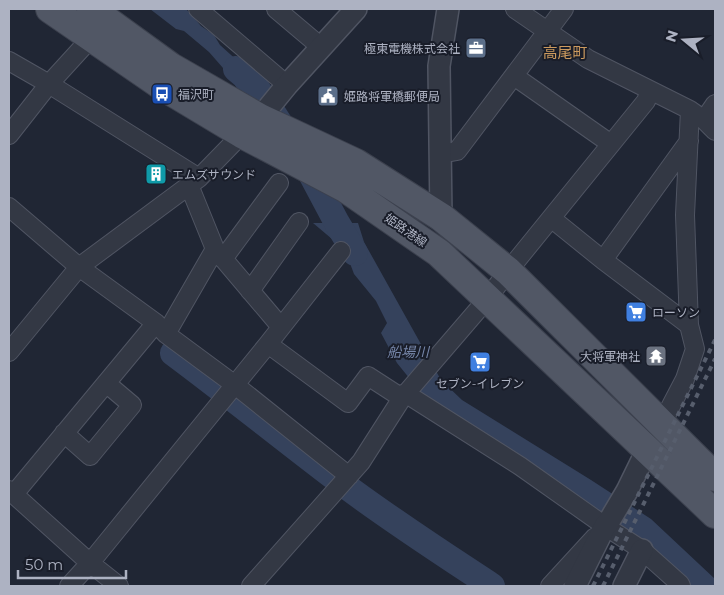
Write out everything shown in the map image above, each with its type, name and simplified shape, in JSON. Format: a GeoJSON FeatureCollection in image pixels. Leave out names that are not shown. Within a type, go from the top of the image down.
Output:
{"type":"FeatureCollection","features":[{"type":"Feature","properties":{"kind":"main road","name":"姫路港線"},"geometry":{"type":"LineString","coordinates":[[50,9],[162,86],[251,126],[356,163],[441,217],[508,271],[662,422],[715,477]]}},
{"type":"Feature","properties":{"kind":"main road","name":"姫路港線"},"geometry":{"type":"LineString","coordinates":[[91,9],[251,126],[345,188],[438,253],[488,298],[715,514]]}},
{"type":"Feature","properties":{"kind":"street"},"geometry":{"type":"LineString","coordinates":[[198,9],[287,85]]}},
{"type":"Feature","properties":{"kind":"street"},"geometry":{"type":"LineString","coordinates":[[276,9],[321,48]]}},
{"type":"Feature","properties":{"kind":"street"},"geometry":{"type":"LineString","coordinates":[[9,352],[78,267],[194,181],[251,126],[356,9]]}},
{"type":"Feature","properties":{"kind":"street"},"geometry":{"type":"LineString","coordinates":[[441,217],[439,66],[448,9]]}},
{"type":"Feature","properties":{"kind":"street"},"geometry":{"type":"LineString","coordinates":[[515,9],[588,59],[650,90],[703,120]]}},
{"type":"Feature","properties":{"kind":"street"},"geometry":{"type":"LineString","coordinates":[[440,154],[457,151],[564,9]]}},
{"type":"Feature","properties":{"kind":"street"},"geometry":{"type":"LineString","coordinates":[[9,135],[49,84],[91,38]]}},
{"type":"Feature","properties":{"kind":"street"},"geometry":{"type":"LineString","coordinates":[[9,61],[49,84],[194,181],[219,254],[281,327]]}},
{"type":"Feature","properties":{"kind":"street"},"geometry":{"type":"LineString","coordinates":[[514,76],[611,144]]}},
{"type":"Feature","properties":{"kind":"street"},"geometry":{"type":"LineString","coordinates":[[251,586],[349,476],[406,393],[488,298],[646,101],[650,90]]}},
{"type":"Feature","properties":{"kind":"street"},"geometry":{"type":"LineString","coordinates":[[603,260],[715,104]]}},
{"type":"Feature","properties":{"kind":"street"},"geometry":{"type":"LineString","coordinates":[[662,422],[685,379],[695,349],[690,325],[685,215],[689,141]]}},
{"type":"Feature","properties":{"kind":"street"},"geometry":{"type":"LineString","coordinates":[[119,586],[90,563],[11,492],[106,383],[161,329],[219,254],[279,183]]}},
{"type":"Feature","properties":{"kind":"street"},"geometry":{"type":"LineString","coordinates":[[9,208],[78,267],[235,385],[349,476]]}},
{"type":"Feature","properties":{"kind":"street"},"geometry":{"type":"LineString","coordinates":[[551,218],[603,260],[690,325]]}},
{"type":"Feature","properties":{"kind":"street"},"geometry":{"type":"LineString","coordinates":[[250,291],[299,222]]}},
{"type":"Feature","properties":{"kind":"street"},"geometry":{"type":"LineString","coordinates":[[69,586],[90,563],[235,385],[341,251]]}},
{"type":"Feature","properties":{"kind":"street"},"geometry":{"type":"LineString","coordinates":[[268,344],[348,403],[368,376],[406,393],[520,466],[642,550],[681,586]]}},
{"type":"Feature","properties":{"kind":"street"},"geometry":{"type":"LineString","coordinates":[[64,433],[90,456],[132,405],[106,383]]}},
{"type":"Feature","properties":{"kind":"street"},"geometry":{"type":"LineString","coordinates":[[575,586],[606,525],[627,491],[647,450]]}},
{"type":"Feature","properties":{"kind":"street"},"geometry":{"type":"LineString","coordinates":[[550,586],[606,525]]}},
{"type":"Feature","properties":{"kind":"street"},"geometry":{"type":"LineString","coordinates":[[624,586],[642,550]]}},
{"type":"Feature","properties":{"kind":"water"},"geometry":{"type":"Polygon","coordinates":[[[150,9],[186,9],[241,64],[257,68],[273,77],[255,99],[244,101],[230,76],[209,52],[184,31],[176,29],[150,9]]]}},
{"type":"Feature","properties":{"kind":"water","name":"船場川"},"geometry":{"type":"Polygon","coordinates":[[[313,223],[358,223],[364,242],[441,380],[462,400],[651,519],[715,579],[715,586],[691,586],[437,408],[418,389],[397,363],[381,333],[387,323],[376,301],[354,274],[345,250],[313,223]]]}},
{"type":"Feature","properties":{"kind":"waterway","name":"船場川"},"geometry":{"type":"LineString","coordinates":[[236,69],[255,85],[303,159],[355,253]]}},
{"type":"Feature","properties":{"kind":"waterway"},"geometry":{"type":"LineString","coordinates":[[173,353],[354,492],[492,586]]}},
{"type":"Feature","properties":{"kind":"railway"},"geometry":{"type":"LineString","coordinates":[[593,586],[715,340]]}},
{"type":"Feature","properties":{"kind":"railway"},"geometry":{"type":"LineString","coordinates":[[603,586],[715,359]]}},
{"type":"Feature","properties":{"kind":"place","name":"極東電機株式会社"},"geometry":{"type":"Point","coordinates":[476,48]}},
{"type":"Feature","properties":{"kind":"place","name":"福沢町"},"geometry":{"type":"Point","coordinates":[162,94]}},
{"type":"Feature","properties":{"kind":"place","name":"姫路将軍橋郵便局"},"geometry":{"type":"Point","coordinates":[328,96]}},
{"type":"Feature","properties":{"kind":"place","name":"エムズサウンド"},"geometry":{"type":"Point","coordinates":[156,174]}},
{"type":"Feature","properties":{"kind":"place","name":"ローソン"},"geometry":{"type":"Point","coordinates":[636,312]}},
{"type":"Feature","properties":{"kind":"place","name":"大将軍神社"},"geometry":{"type":"Point","coordinates":[656,356]}},
{"type":"Feature","properties":{"kind":"place","name":"セブン-イレブン"},"geometry":{"type":"Point","coordinates":[480,362]}},
{"type":"Feature","properties":{"kind":"district","name":"高尾町"},"geometry":{"type":"Point","coordinates":[565,52]}}]}
